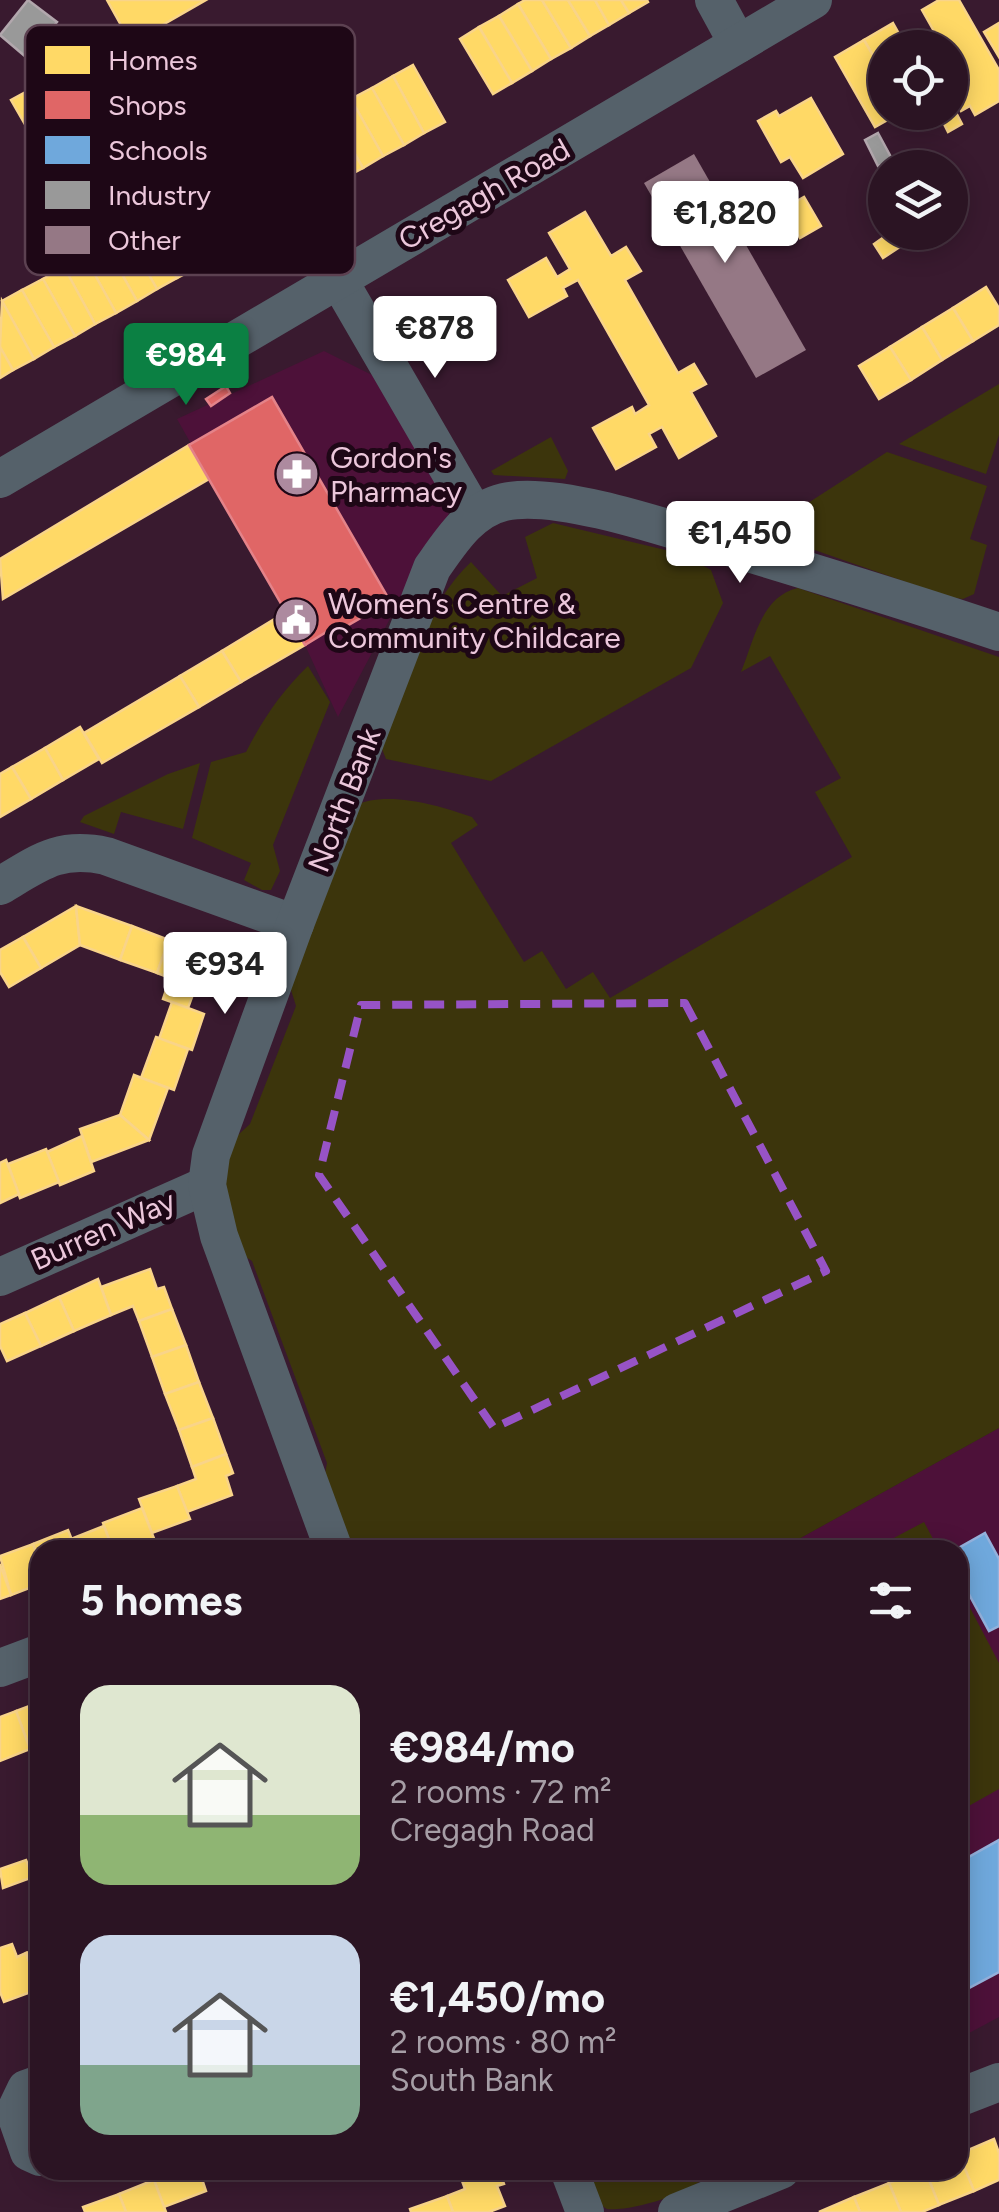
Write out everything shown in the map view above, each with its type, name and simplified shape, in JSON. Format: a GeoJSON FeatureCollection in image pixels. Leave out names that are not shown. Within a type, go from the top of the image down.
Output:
{"type":"FeatureCollection","features":[{"type":"Feature","properties":{"kind":"street"},"geometry":{"type":"LineString","coordinates":[[714,0],[738,44]]}},
{"type":"Feature","properties":{"kind":"street","name":"Cregagh Road"},"geometry":{"type":"LineString","coordinates":[[355,269],[813,0]]}},
{"type":"Feature","properties":{"kind":"street","name":"Cregagh Road"},"geometry":{"type":"LineString","coordinates":[[0,479],[345,275]]}},
{"type":"Feature","properties":{"kind":"street"},"geometry":{"type":"LineString","coordinates":[[338,279],[475,515],[499,503],[556,500],[997,625]]}},
{"type":"Feature","properties":{"kind":"street","name":"North Bank"},"geometry":{"type":"LineString","coordinates":[[323,1540],[219,1236],[207,1185],[211,1154],[432,568],[475,515]]}},
{"type":"Feature","properties":{"kind":"street"},"geometry":{"type":"LineString","coordinates":[[0,886],[52,856],[78,850],[106,856],[295,924]]}},
{"type":"Feature","properties":{"kind":"street","name":"Burren Way"},"geometry":{"type":"LineString","coordinates":[[0,1277],[207,1185]]}},
{"type":"Feature","properties":{"kind":"street"},"geometry":{"type":"LineString","coordinates":[[0,1668],[30,1657]]}},
{"type":"Feature","properties":{"kind":"street"},"geometry":{"type":"LineString","coordinates":[[968,2094],[999,2082]]}},
{"type":"Feature","properties":{"kind":"street"},"geometry":{"type":"LineString","coordinates":[[30,2088],[14,2112],[30,2152]]}},
{"type":"Feature","properties":{"kind":"street"},"geometry":{"type":"LineString","coordinates":[[573,2180],[584,2212]]}},
{"type":"Feature","properties":{"kind":"street"},"geometry":{"type":"LineString","coordinates":[[677,2212],[756,2180]]}},
{"type":"Feature","properties":{"kind":"highlighted area"},"geometry":{"type":"Polygon","coordinates":[[[685,1003],[826,1271],[494,1428],[319,1175],[361,1005],[685,1003]]]}},
{"type":"Feature","properties":{"kind":"shaded area"},"geometry":{"type":"Polygon","coordinates":[[[324,351],[372,375],[450,503],[446,528],[421,560],[338,717],[305,645],[177,419],[324,351]]]}},
{"type":"Feature","properties":{"kind":"shaded area"},"geometry":{"type":"Polygon","coordinates":[[[999,384],[999,435],[986,474],[899,444],[999,384]]]}},
{"type":"Feature","properties":{"kind":"shaded area"},"geometry":{"type":"Polygon","coordinates":[[[551,437],[568,471],[565,479],[494,475],[491,471],[551,437]]]}},
{"type":"Feature","properties":{"kind":"shaded area"},"geometry":{"type":"Polygon","coordinates":[[[887,452],[987,486],[970,539],[987,545],[974,594],[963,599],[949,597],[763,532],[887,452]]]}},
{"type":"Feature","properties":{"kind":"shaded area"},"geometry":{"type":"Polygon","coordinates":[[[553,523],[682,554],[711,570],[723,603],[691,668],[491,781],[386,759],[378,739],[428,621],[455,579],[471,562],[502,596],[537,578],[525,537],[553,523]]]}},
{"type":"Feature","properties":{"kind":"shaded area"},"geometry":{"type":"Polygon","coordinates":[[[798,588],[999,657],[999,1428],[797,1540],[340,1540],[322,1491],[327,1463],[252,1261],[229,1246],[223,1225],[226,1146],[250,1124],[296,1006],[287,977],[352,807],[395,799],[472,817],[478,825],[451,843],[524,962],[542,951],[566,989],[593,972],[610,998],[852,857],[815,792],[841,778],[770,656],[741,672],[767,610],[785,593],[798,588]]]}},
{"type":"Feature","properties":{"kind":"shaded area"},"geometry":{"type":"Polygon","coordinates":[[[308,666],[330,702],[273,845],[280,871],[271,890],[262,890],[244,880],[251,863],[192,838],[211,762],[246,752],[273,706],[308,666]]]}},
{"type":"Feature","properties":{"kind":"shaded area"},"geometry":{"type":"Polygon","coordinates":[[[200,763],[183,829],[121,812],[114,834],[80,822],[84,816],[168,774],[200,763]]]}},
{"type":"Feature","properties":{"kind":"shaded area"},"geometry":{"type":"Polygon","coordinates":[[[999,1428],[999,2017],[968,2034],[968,1540],[797,1540],[999,1428]]]}},
{"type":"Feature","properties":{"kind":"shaded area"},"geometry":{"type":"Polygon","coordinates":[[[924,1522],[934,1540],[890,1540],[924,1522]]]}},
{"type":"Feature","properties":{"kind":"shaded area"},"geometry":{"type":"Polygon","coordinates":[[[968,1604],[999,1663],[999,1789],[968,1806],[968,1604]]]}},
{"type":"Feature","properties":{"kind":"shaded area"},"geometry":{"type":"Polygon","coordinates":[[[587,2180],[701,2180],[679,2193],[618,2209],[607,2209],[587,2180]]]}},
{"type":"Feature","properties":{"kind":"building: Homes"},"geometry":{"type":"Polygon","coordinates":[[[107,0],[206,0],[162,25],[121,25],[107,0]]]}},
{"type":"Feature","properties":{"kind":"building: Homes"},"geometry":{"type":"Polygon","coordinates":[[[542,0],[571,48],[551,59],[518,4],[542,0]]]}},
{"type":"Feature","properties":{"kind":"building: Homes"},"geometry":{"type":"Polygon","coordinates":[[[542,0],[568,0],[590,36],[571,48],[542,0]]]}},
{"type":"Feature","properties":{"kind":"building: Homes"},"geometry":{"type":"Polygon","coordinates":[[[568,0],[595,0],[609,25],[590,36],[568,0]]]}},
{"type":"Feature","properties":{"kind":"building: Homes"},"geometry":{"type":"Polygon","coordinates":[[[595,0],[621,0],[629,13],[609,25],[595,0]]]}},
{"type":"Feature","properties":{"kind":"building: Homes"},"geometry":{"type":"Polygon","coordinates":[[[621,0],[647,0],[648,2],[629,13],[621,0]]]}},
{"type":"Feature","properties":{"kind":"building: Homes"},"geometry":{"type":"Polygon","coordinates":[[[939,0],[959,0],[999,70],[999,101],[975,115],[968,107],[968,30],[933,30],[922,10],[939,0]]]}},
{"type":"Feature","properties":{"kind":"building: Homes"},"geometry":{"type":"Polygon","coordinates":[[[518,4],[551,59],[532,71],[499,16],[518,4]]]}},
{"type":"Feature","properties":{"kind":"building: Homes"},"geometry":{"type":"Polygon","coordinates":[[[499,16],[532,71],[512,83],[479,27],[499,16]]]}},
{"type":"Feature","properties":{"kind":"building: Homes"},"geometry":{"type":"Polygon","coordinates":[[[999,23],[999,57],[984,32],[999,23]]]}},
{"type":"Feature","properties":{"kind":"building: Homes"},"geometry":{"type":"Polygon","coordinates":[[[479,27],[512,83],[493,94],[460,39],[479,27]]]}},
{"type":"Feature","properties":{"kind":"building: Homes"},"geometry":{"type":"Polygon","coordinates":[[[864,40],[868,47],[868,115],[835,57],[864,40]]]}},
{"type":"Feature","properties":{"kind":"building: Homes"},"geometry":{"type":"Polygon","coordinates":[[[413,65],[445,122],[424,133],[393,76],[413,65]]]}},
{"type":"Feature","properties":{"kind":"building: Homes"},"geometry":{"type":"Polygon","coordinates":[[[393,76],[424,133],[404,145],[372,88],[393,76]]]}},
{"type":"Feature","properties":{"kind":"building: Homes"},"geometry":{"type":"Polygon","coordinates":[[[372,88],[404,145],[383,156],[355,106],[355,97],[372,88]]]}},
{"type":"Feature","properties":{"kind":"building: Homes"},"geometry":{"type":"Polygon","coordinates":[[[25,92],[25,124],[11,100],[25,92]]]}},
{"type":"Feature","properties":{"kind":"building: Homes"},"geometry":{"type":"Polygon","coordinates":[[[811,98],[843,154],[803,178],[790,157],[781,162],[758,121],[776,111],[779,116],[811,98]]]}},
{"type":"Feature","properties":{"kind":"building: Homes"},"geometry":{"type":"Polygon","coordinates":[[[355,106],[383,156],[363,168],[355,154],[355,106]]]}},
{"type":"Feature","properties":{"kind":"building: Homes"},"geometry":{"type":"Polygon","coordinates":[[[355,154],[363,168],[355,172],[355,154]]]}},
{"type":"Feature","properties":{"kind":"building: Homes"},"geometry":{"type":"Polygon","coordinates":[[[804,197],[821,226],[800,238],[783,209],[804,197]]]}},
{"type":"Feature","properties":{"kind":"building: Homes"},"geometry":{"type":"Polygon","coordinates":[[[585,212],[611,256],[626,247],[641,271],[625,280],[678,373],[694,364],[706,384],[691,392],[716,436],[679,458],[662,427],[649,434],[656,447],[616,469],[593,428],[632,407],[635,414],[649,405],[578,280],[563,288],[567,296],[529,317],[508,280],[546,258],[557,277],[570,269],[549,233],[585,212]]]}},
{"type":"Feature","properties":{"kind":"building: Homes"},"geometry":{"type":"Polygon","coordinates":[[[878,250],[895,250],[883,258],[878,250]]]}},
{"type":"Feature","properties":{"kind":"building: Homes"},"geometry":{"type":"Polygon","coordinates":[[[68,275],[95,275],[116,313],[95,324],[68,275]]]}},
{"type":"Feature","properties":{"kind":"building: Homes"},"geometry":{"type":"Polygon","coordinates":[[[68,275],[95,324],[75,336],[43,279],[68,275]]]}},
{"type":"Feature","properties":{"kind":"building: Homes"},"geometry":{"type":"Polygon","coordinates":[[[95,275],[122,275],[137,301],[116,313],[95,275]]]}},
{"type":"Feature","properties":{"kind":"building: Homes"},"geometry":{"type":"Polygon","coordinates":[[[122,275],[149,275],[157,289],[137,301],[122,275]]]}},
{"type":"Feature","properties":{"kind":"building: Homes"},"geometry":{"type":"Polygon","coordinates":[[[149,275],[175,275],[177,278],[157,289],[149,275]]]}},
{"type":"Feature","properties":{"kind":"building: Homes"},"geometry":{"type":"Polygon","coordinates":[[[43,279],[75,336],[54,347],[22,290],[43,279]]]}},
{"type":"Feature","properties":{"kind":"building: Homes"},"geometry":{"type":"Polygon","coordinates":[[[986,287],[999,308],[999,325],[973,341],[953,308],[986,287]]]}},
{"type":"Feature","properties":{"kind":"building: Homes"},"geometry":{"type":"Polygon","coordinates":[[[22,290],[54,347],[34,359],[2,301],[22,290]]]}},
{"type":"Feature","properties":{"kind":"building: Homes"},"geometry":{"type":"Polygon","coordinates":[[[2,301],[34,359],[13,370],[0,347],[2,301]]]}},
{"type":"Feature","properties":{"kind":"building: Homes"},"geometry":{"type":"Polygon","coordinates":[[[953,308],[973,341],[942,360],[922,327],[953,308]]]}},
{"type":"Feature","properties":{"kind":"building: Homes"},"geometry":{"type":"Polygon","coordinates":[[[922,327],[942,360],[911,380],[890,347],[922,327]]]}},
{"type":"Feature","properties":{"kind":"building: Homes"},"geometry":{"type":"Polygon","coordinates":[[[0,347],[13,370],[0,378],[0,347]]]}},
{"type":"Feature","properties":{"kind":"building: Homes"},"geometry":{"type":"Polygon","coordinates":[[[890,347],[911,380],[879,399],[859,366],[890,347]]]}},
{"type":"Feature","properties":{"kind":"building: Homes"},"geometry":{"type":"Polygon","coordinates":[[[189,445],[209,479],[3,599],[0,559],[189,445]]]}},
{"type":"Feature","properties":{"kind":"building: Homes"},"geometry":{"type":"Polygon","coordinates":[[[286,612],[305,645],[241,682],[222,651],[286,612]]]}},
{"type":"Feature","properties":{"kind":"building: Homes"},"geometry":{"type":"Polygon","coordinates":[[[222,651],[241,682],[199,707],[180,676],[222,651]]]}},
{"type":"Feature","properties":{"kind":"building: Homes"},"geometry":{"type":"Polygon","coordinates":[[[180,676],[199,707],[102,763],[84,733],[180,676]]]}},
{"type":"Feature","properties":{"kind":"building: Homes"},"geometry":{"type":"Polygon","coordinates":[[[80,727],[99,759],[63,780],[45,748],[80,727]]]}},
{"type":"Feature","properties":{"kind":"building: Homes"},"geometry":{"type":"Polygon","coordinates":[[[45,748],[63,780],[31,799],[12,767],[45,748]]]}},
{"type":"Feature","properties":{"kind":"building: Homes"},"geometry":{"type":"Polygon","coordinates":[[[12,767],[31,799],[0,817],[0,774],[12,767]]]}},
{"type":"Feature","properties":{"kind":"building: Homes"},"geometry":{"type":"Polygon","coordinates":[[[76,906],[80,945],[41,968],[23,937],[76,906]]]}},
{"type":"Feature","properties":{"kind":"building: Homes"},"geometry":{"type":"Polygon","coordinates":[[[76,906],[132,926],[120,960],[80,945],[76,906]]]}},
{"type":"Feature","properties":{"kind":"building: Homes"},"geometry":{"type":"Polygon","coordinates":[[[132,926],[169,940],[157,973],[120,960],[132,926]]]}},
{"type":"Feature","properties":{"kind":"building: Homes"},"geometry":{"type":"Polygon","coordinates":[[[23,937],[41,968],[9,987],[0,972],[0,950],[23,937]]]}},
{"type":"Feature","properties":{"kind":"building: Homes"},"geometry":{"type":"Polygon","coordinates":[[[169,940],[189,947],[186,955],[205,962],[188,1008],[163,999],[170,978],[157,973],[169,940]]]}},
{"type":"Feature","properties":{"kind":"building: Homes"},"geometry":{"type":"Polygon","coordinates":[[[172,1002],[204,1014],[192,1050],[159,1039],[172,1002]]]}},
{"type":"Feature","properties":{"kind":"building: Homes"},"geometry":{"type":"Polygon","coordinates":[[[156,1037],[188,1049],[174,1090],[141,1078],[156,1037]]]}},
{"type":"Feature","properties":{"kind":"building: Homes"},"geometry":{"type":"Polygon","coordinates":[[[134,1075],[168,1088],[149,1140],[120,1115],[134,1075]]]}},
{"type":"Feature","properties":{"kind":"building: Homes"},"geometry":{"type":"Polygon","coordinates":[[[120,1115],[149,1140],[91,1162],[80,1129],[120,1115]]]}},
{"type":"Feature","properties":{"kind":"building: Homes"},"geometry":{"type":"Polygon","coordinates":[[[82,1136],[94,1171],[60,1185],[47,1152],[82,1136]]]}},
{"type":"Feature","properties":{"kind":"building: Homes"},"geometry":{"type":"Polygon","coordinates":[[[46,1149],[59,1182],[20,1198],[8,1164],[46,1149]]]}},
{"type":"Feature","properties":{"kind":"building: Homes"},"geometry":{"type":"Polygon","coordinates":[[[6,1160],[19,1194],[0,1203],[0,1163],[6,1160]]]}},
{"type":"Feature","properties":{"kind":"building: Homes"},"geometry":{"type":"Polygon","coordinates":[[[150,1269],[157,1289],[164,1287],[172,1309],[139,1321],[133,1306],[111,1315],[101,1287],[150,1269]]]}},
{"type":"Feature","properties":{"kind":"building: Homes"},"geometry":{"type":"Polygon","coordinates":[[[98,1279],[111,1315],[74,1331],[59,1297],[98,1279]]]}},
{"type":"Feature","properties":{"kind":"building: Homes"},"geometry":{"type":"Polygon","coordinates":[[[59,1297],[74,1331],[41,1346],[25,1313],[59,1297]]]}},
{"type":"Feature","properties":{"kind":"building: Homes"},"geometry":{"type":"Polygon","coordinates":[[[172,1309],[186,1345],[152,1357],[139,1321],[172,1309]]]}},
{"type":"Feature","properties":{"kind":"building: Homes"},"geometry":{"type":"Polygon","coordinates":[[[25,1313],[41,1346],[7,1361],[0,1346],[0,1324],[25,1313]]]}},
{"type":"Feature","properties":{"kind":"building: Homes"},"geometry":{"type":"Polygon","coordinates":[[[186,1345],[199,1382],[165,1394],[152,1357],[186,1345]]]}},
{"type":"Feature","properties":{"kind":"building: Homes"},"geometry":{"type":"Polygon","coordinates":[[[199,1382],[213,1418],[179,1430],[165,1394],[199,1382]]]}},
{"type":"Feature","properties":{"kind":"building: Homes"},"geometry":{"type":"Polygon","coordinates":[[[213,1418],[226,1454],[192,1467],[179,1430],[213,1418]]]}},
{"type":"Feature","properties":{"kind":"building: Homes"},"geometry":{"type":"Polygon","coordinates":[[[226,1454],[233,1473],[226,1476],[232,1495],[187,1512],[177,1486],[196,1479],[192,1467],[226,1454]]]}},
{"type":"Feature","properties":{"kind":"building: Homes"},"geometry":{"type":"Polygon","coordinates":[[[177,1486],[190,1519],[152,1533],[139,1499],[177,1486]]]}},
{"type":"Feature","properties":{"kind":"building: Homes"},"geometry":{"type":"Polygon","coordinates":[[[142,1508],[155,1540],[109,1540],[103,1523],[142,1508]]]}},
{"type":"Feature","properties":{"kind":"building: Homes"},"geometry":{"type":"Polygon","coordinates":[[[104,1526],[109,1540],[71,1540],[104,1526]]]}},
{"type":"Feature","properties":{"kind":"building: Homes"},"geometry":{"type":"Polygon","coordinates":[[[68,1530],[72,1540],[43,1540],[68,1530]]]}},
{"type":"Feature","properties":{"kind":"building: Homes"},"geometry":{"type":"Polygon","coordinates":[[[30,1545],[30,1588],[11,1595],[0,1556],[30,1545]]]}},
{"type":"Feature","properties":{"kind":"building: Homes"},"geometry":{"type":"Polygon","coordinates":[[[0,1564],[11,1595],[0,1599],[0,1564]]]}},
{"type":"Feature","properties":{"kind":"building: Homes"},"geometry":{"type":"Polygon","coordinates":[[[30,1706],[30,1749],[16,1711],[30,1706]]]}},
{"type":"Feature","properties":{"kind":"building: Homes"},"geometry":{"type":"Polygon","coordinates":[[[16,1711],[30,1749],[0,1761],[0,1717],[16,1711]]]}},
{"type":"Feature","properties":{"kind":"building: Homes"},"geometry":{"type":"Polygon","coordinates":[[[26,1860],[30,1878],[3,1888],[0,1869],[26,1860]]]}},
{"type":"Feature","properties":{"kind":"building: Homes"},"geometry":{"type":"Polygon","coordinates":[[[12,1944],[17,1957],[26,1953],[30,1964],[30,1992],[4,2002],[0,1992],[0,1948],[12,1944]]]}},
{"type":"Feature","properties":{"kind":"building: Homes"},"geometry":{"type":"Polygon","coordinates":[[[994,2139],[999,2153],[999,2180],[974,2191],[968,2176],[968,2150],[994,2139]]]}},
{"type":"Feature","properties":{"kind":"building: Homes"},"geometry":{"type":"Polygon","coordinates":[[[968,2176],[974,2191],[939,2205],[929,2180],[968,2180],[968,2176]]]}},
{"type":"Feature","properties":{"kind":"building: Homes"},"geometry":{"type":"Polygon","coordinates":[[[154,2180],[202,2180],[206,2191],[164,2207],[154,2180]]]}},
{"type":"Feature","properties":{"kind":"building: Homes"},"geometry":{"type":"Polygon","coordinates":[[[154,2180],[166,2212],[126,2212],[119,2194],[154,2180]]]}},
{"type":"Feature","properties":{"kind":"building: Homes"},"geometry":{"type":"Polygon","coordinates":[[[462,2180],[503,2180],[504,2184],[497,2186],[505,2206],[489,2212],[453,2212],[447,2196],[465,2189],[462,2180]]]}},
{"type":"Feature","properties":{"kind":"building: Homes"},"geometry":{"type":"Polygon","coordinates":[[[929,2180],[939,2205],[922,2212],[901,2212],[889,2183],[929,2180]]]}},
{"type":"Feature","properties":{"kind":"building: Homes"},"geometry":{"type":"Polygon","coordinates":[[[889,2183],[901,2212],[860,2212],[854,2197],[889,2183]]]}},
{"type":"Feature","properties":{"kind":"building: Homes"},"geometry":{"type":"Polygon","coordinates":[[[119,2194],[126,2212],[85,2212],[83,2207],[119,2194]]]}},
{"type":"Feature","properties":{"kind":"building: Homes"},"geometry":{"type":"Polygon","coordinates":[[[447,2196],[453,2212],[411,2212],[410,2209],[447,2196]]]}},
{"type":"Feature","properties":{"kind":"building: Homes"},"geometry":{"type":"Polygon","coordinates":[[[854,2197],[860,2212],[819,2212],[854,2197]]]}},
{"type":"Feature","properties":{"kind":"building: Shops"},"geometry":{"type":"Polygon","coordinates":[[[226,386],[230,393],[211,406],[206,399],[226,386]]]}},
{"type":"Feature","properties":{"kind":"building: Shops"},"geometry":{"type":"Polygon","coordinates":[[[272,397],[390,601],[331,635],[328,631],[305,645],[189,445],[272,397]]]}},
{"type":"Feature","properties":{"kind":"building: Schools"},"geometry":{"type":"Polygon","coordinates":[[[985,1533],[999,1559],[999,1626],[989,1631],[968,1592],[968,1543],[985,1533]]]}},
{"type":"Feature","properties":{"kind":"building: Schools"},"geometry":{"type":"Polygon","coordinates":[[[999,1840],[999,1972],[969,1988],[968,1986],[968,1857],[999,1840]]]}},
{"type":"Feature","properties":{"kind":"building: Industry"},"geometry":{"type":"Polygon","coordinates":[[[28,0],[57,22],[25,25],[25,56],[0,35],[28,0]]]}},
{"type":"Feature","properties":{"kind":"building: Industry"},"geometry":{"type":"Polygon","coordinates":[[[878,133],[887,150],[870,150],[865,140],[878,133]]]}},
{"type":"Feature","properties":{"kind":"building: Other"},"geometry":{"type":"Polygon","coordinates":[[[694,154],[806,350],[756,378],[644,183],[694,154]]]}},
{"type":"Feature","properties":{"kind":"place","name":"Gordon's Pharmacy"},"geometry":{"type":"Point","coordinates":[297,474]}},
{"type":"Feature","properties":{"kind":"place","name":"Women’s Centre & Community Childcare"},"geometry":{"type":"Point","coordinates":[296,620]}}]}
